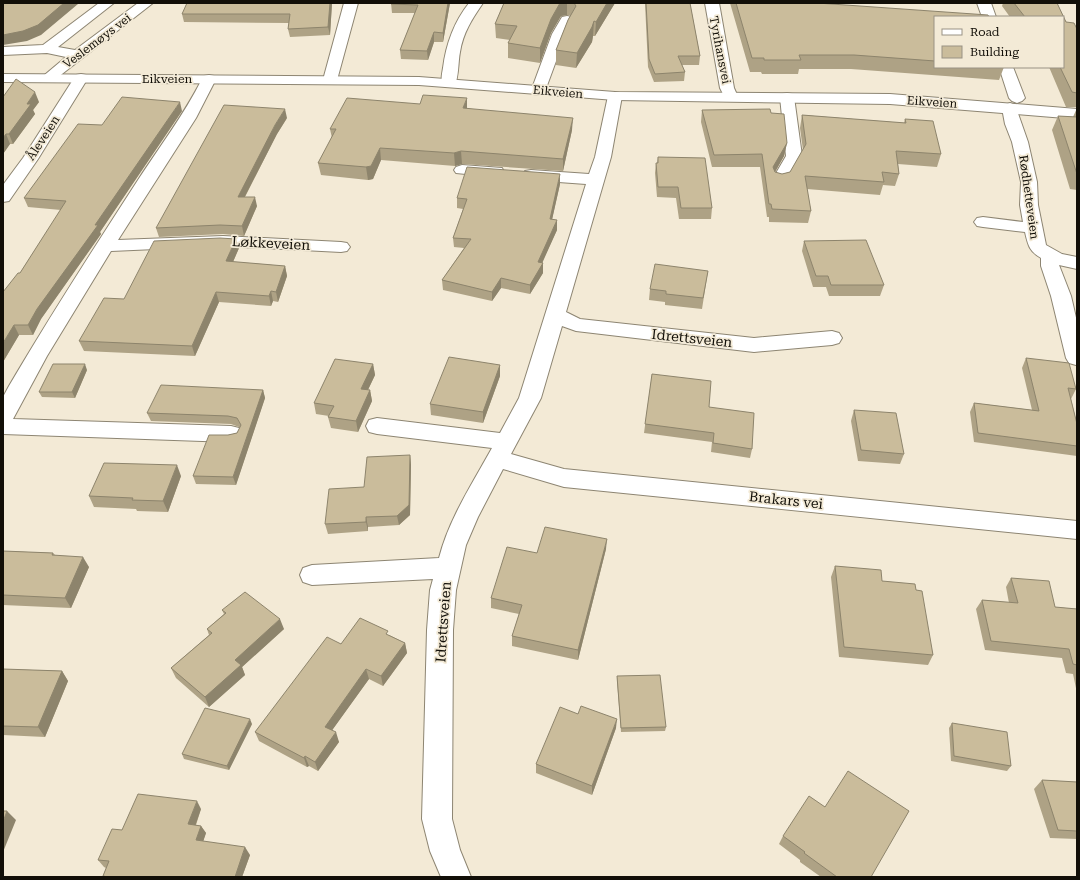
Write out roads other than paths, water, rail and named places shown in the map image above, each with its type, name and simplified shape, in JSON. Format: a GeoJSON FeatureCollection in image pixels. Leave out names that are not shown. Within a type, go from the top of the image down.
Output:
{"type":"FeatureCollection","features":[{"type":"Feature","properties":{"kind":"street"},"geometry":{"type":"LineString","coordinates":[[47,49],[107,3]]}},
{"type":"Feature","properties":{"kind":"street","name":"Veslemøys vei"},"geometry":{"type":"LineString","coordinates":[[48,78],[146,3]]}},
{"type":"Feature","properties":{"kind":"street"},"geometry":{"type":"LineString","coordinates":[[330,80],[351,3]]}},
{"type":"Feature","properties":{"kind":"street"},"geometry":{"type":"LineString","coordinates":[[449,83],[450,60],[454,44],[464,20],[476,3]]}},
{"type":"Feature","properties":{"kind":"street","name":"Tyrihansvei"},"geometry":{"type":"LineString","coordinates":[[712,3],[727,88],[731,97]]}},
{"type":"Feature","properties":{"kind":"street"},"geometry":{"type":"LineString","coordinates":[[984,3],[989,16]]}},
{"type":"Feature","properties":{"kind":"street"},"geometry":{"type":"LineString","coordinates":[[538,91],[559,34],[567,20]]}},
{"type":"Feature","properties":{"kind":"street"},"geometry":{"type":"LineString","coordinates":[[3,52],[47,49],[78,55]]}},
{"type":"Feature","properties":{"kind":"street","name":"Rødhetteveien"},"geometry":{"type":"LineString","coordinates":[[1006,68],[1013,103],[1013,124],[1020,142],[1029,182],[1029,205],[1032,228],[1037,247],[1050,257],[1064,262],[1077,263]]}},
{"type":"Feature","properties":{"kind":"street","name":"Eikveien"},"geometry":{"type":"LineString","coordinates":[[3,78],[330,80],[449,83],[615,96],[787,97],[1013,103],[1077,114]]}},
{"type":"Feature","properties":{"kind":"street","name":"Åleveien"},"geometry":{"type":"LineString","coordinates":[[3,196],[30,158],[81,78]]}},
{"type":"Feature","properties":{"kind":"street"},"geometry":{"type":"LineString","coordinates":[[3,417],[52,332],[105,246],[198,102],[209,79]]}},
{"type":"Feature","properties":{"kind":"street","name":"Idrettsveien"},"geometry":{"type":"LineString","coordinates":[[456,877],[445,851],[437,819],[440,630],[443,590],[454,545],[466,517],[503,451],[530,398],[596,180],[610,127],[615,96]]}},
{"type":"Feature","properties":{"kind":"street"},"geometry":{"type":"LineString","coordinates":[[780,180],[794,156],[787,97]]}},
{"type":"Feature","properties":{"kind":"street"},"geometry":{"type":"LineString","coordinates":[[462,170],[596,180]]}},
{"type":"Feature","properties":{"kind":"street"},"geometry":{"type":"LineString","coordinates":[[983,222],[1032,228]]}},
{"type":"Feature","properties":{"kind":"street","name":"Løkkeveien"},"geometry":{"type":"LineString","coordinates":[[105,246],[223,241],[341,246]]}},
{"type":"Feature","properties":{"kind":"street","name":"Rødhetteveien"},"geometry":{"type":"LineString","coordinates":[[1050,257],[1050,266],[1061,296],[1076,358]]}},
{"type":"Feature","properties":{"kind":"street","name":"Idrettsveien"},"geometry":{"type":"LineString","coordinates":[[556,314],[576,325],[754,345],[832,338]]}},
{"type":"Feature","properties":{"kind":"street"},"geometry":{"type":"LineString","coordinates":[[3,426],[155,433],[231,434]]}},
{"type":"Feature","properties":{"kind":"street","name":"Brakars vei"},"geometry":{"type":"LineString","coordinates":[[377,426],[503,451],[564,478],[1077,530]]}},
{"type":"Feature","properties":{"kind":"street"},"geometry":{"type":"LineString","coordinates":[[312,575],[448,568]]}}]}
